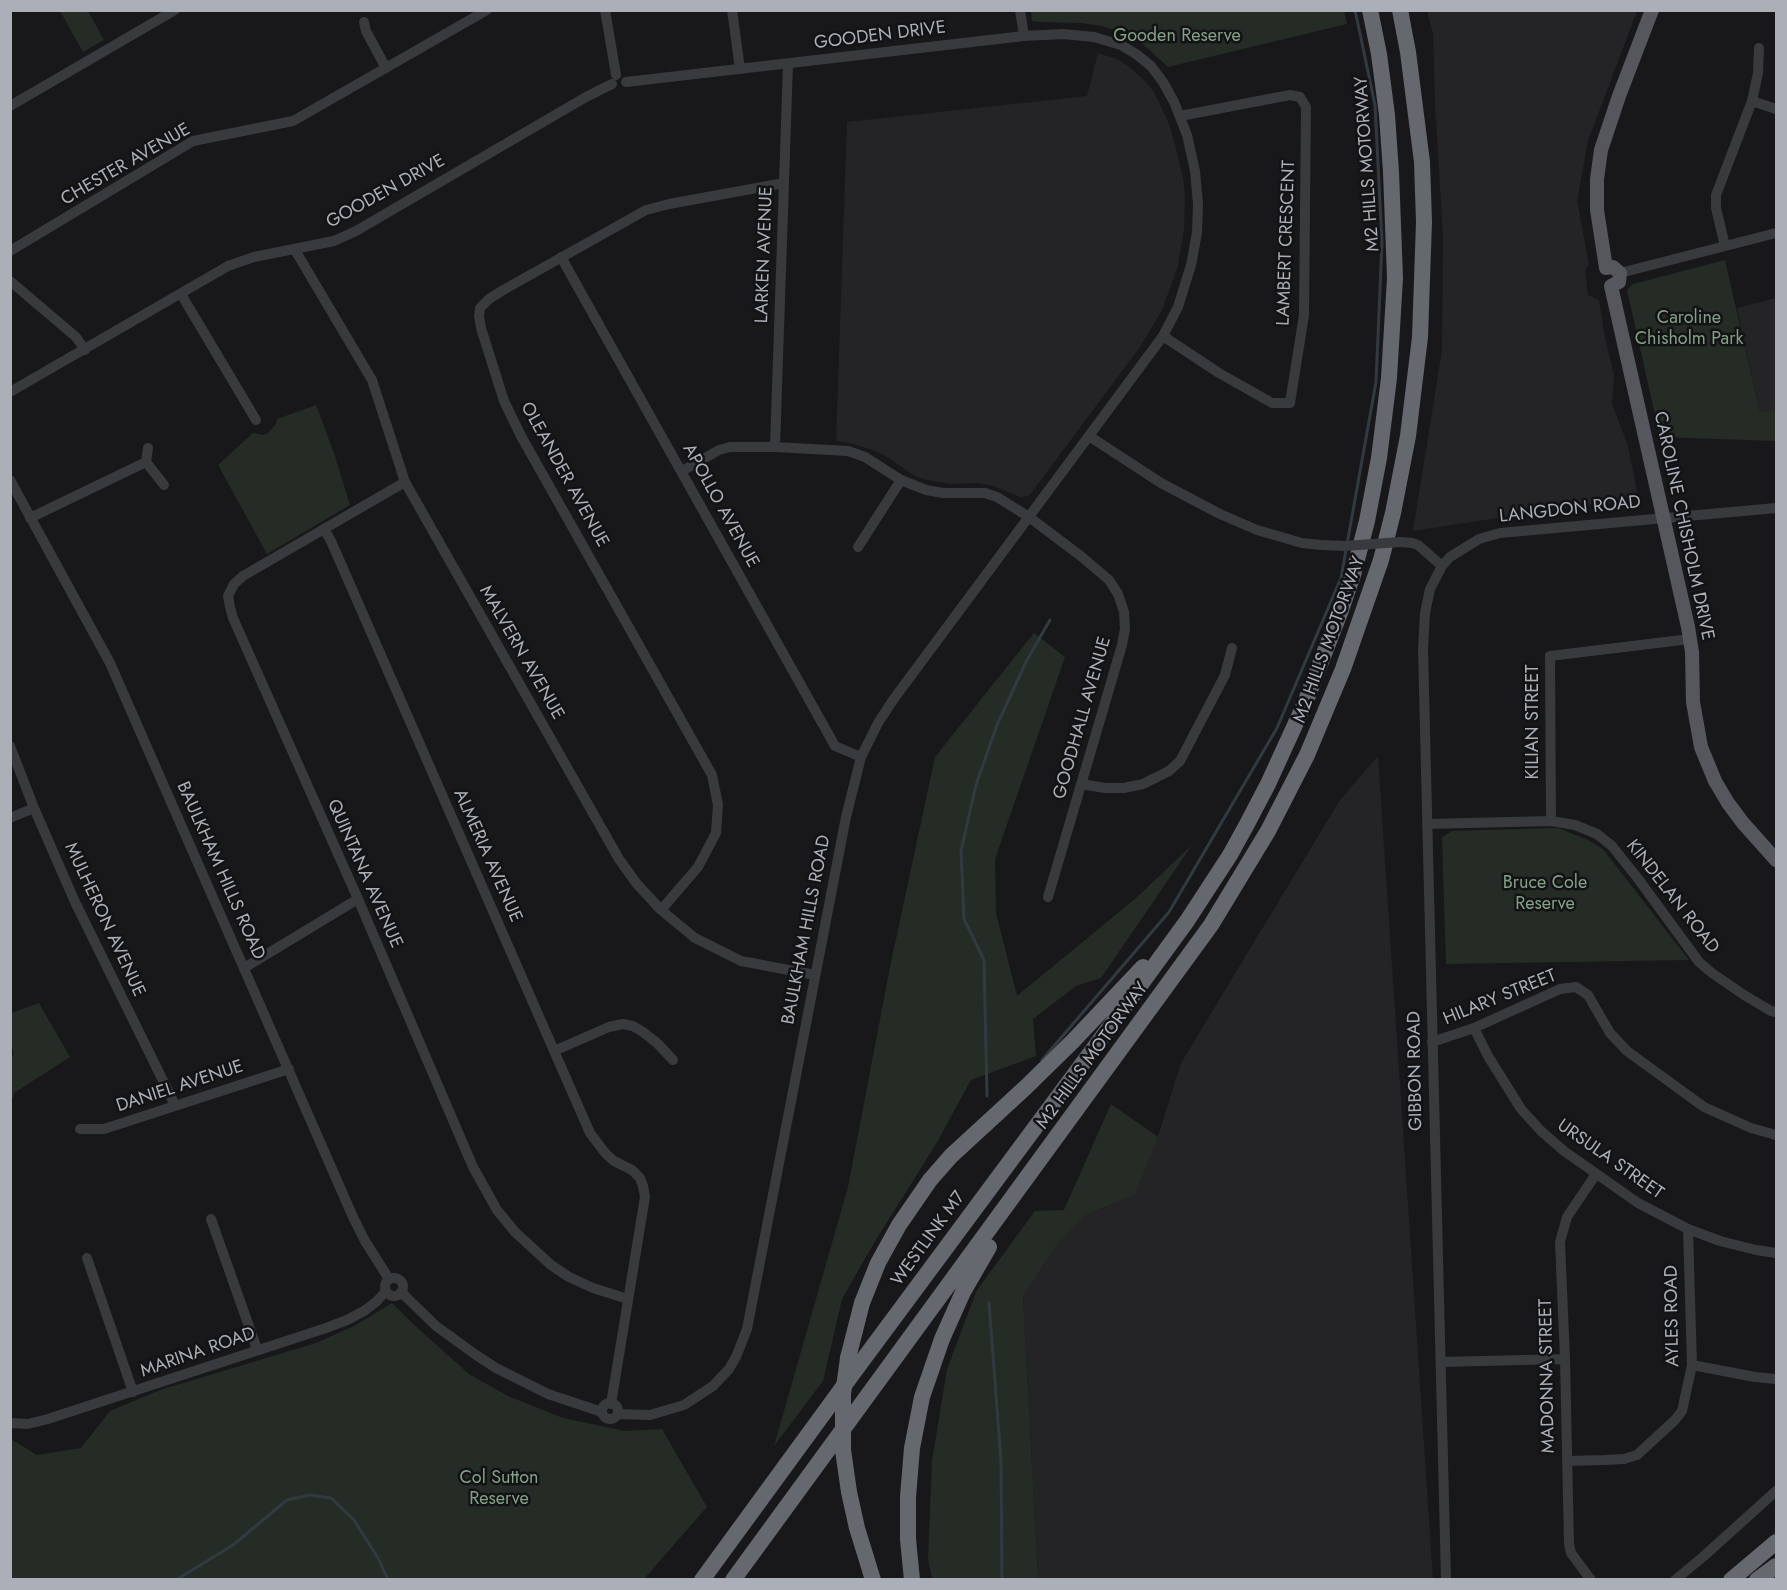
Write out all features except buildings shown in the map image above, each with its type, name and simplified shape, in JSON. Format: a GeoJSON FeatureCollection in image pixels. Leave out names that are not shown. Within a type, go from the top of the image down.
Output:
{"type":"FeatureCollection","features":[{"type":"Feature","properties":{"kind":"highway","name":"M2 HILLS MOTORWAY"},"geometry":{"type":"LineString","coordinates":[[1187,921],[1246,826],[1305,703],[1353,575],[1374,490],[1389,378],[1395,278],[1387,115],[1370,10]]}},
{"type":"Feature","properties":{"kind":"highway","name":"M2 HILLS MOTORWAY"},"geometry":{"type":"LineString","coordinates":[[1013,1198],[1211,925],[1268,831],[1307,755],[1368,601],[1393,513],[1408,436],[1420,337],[1424,222],[1422,162],[1408,52],[1400,10]]}},
{"type":"Feature","properties":{"kind":"highway"},"geometry":{"type":"LineString","coordinates":[[873,1580],[849,1492],[843,1450],[843,1394],[848,1358],[862,1303],[878,1263],[899,1225],[930,1180],[951,1156],[1073,1041],[1187,921]]}},
{"type":"Feature","properties":{"kind":"highway","name":"WESTLINK M7"},"geometry":{"type":"LineString","coordinates":[[702,1580],[1187,921]]}},
{"type":"Feature","properties":{"kind":"highway"},"geometry":{"type":"LineString","coordinates":[[733,1580],[1013,1198]]}},
{"type":"Feature","properties":{"kind":"highway"},"geometry":{"type":"LineString","coordinates":[[912,1580],[908,1539],[908,1497],[912,1448],[922,1396],[942,1339],[959,1301],[978,1264],[1002,1227],[1013,1198]]}},
{"type":"Feature","properties":{"kind":"highway"},"geometry":{"type":"LineString","coordinates":[[1731,1580],[1776,1542]]}},
{"type":"Feature","properties":{"kind":"highway"},"geometry":{"type":"LineString","coordinates":[[1757,1580],[1776,1566]]}},
{"type":"Feature","properties":{"kind":"main road"},"geometry":{"type":"LineString","coordinates":[[1606,267],[1614,267],[1620,273],[1619,282],[1611,286],[1605,285],[1601,280],[1601,273],[1606,267],[1597,210],[1600,156],[1611,116],[1652,10]]}},
{"type":"Feature","properties":{"kind":"main road","name":"CAROLINE CHISHOLM DRIVE"},"geometry":{"type":"LineString","coordinates":[[1611,286],[1690,639],[1694,711],[1698,735],[1715,782],[1728,803],[1776,860]]}},
{"type":"Feature","properties":{"kind":"street"},"geometry":{"type":"LineString","coordinates":[[10,106],[175,10]]}},
{"type":"Feature","properties":{"kind":"street"},"geometry":{"type":"LineString","coordinates":[[605,10],[614,79]]}},
{"type":"Feature","properties":{"kind":"street"},"geometry":{"type":"LineString","coordinates":[[732,10],[740,69]]}},
{"type":"Feature","properties":{"kind":"street"},"geometry":{"type":"LineString","coordinates":[[1020,10],[1024,36]]}},
{"type":"Feature","properties":{"kind":"street","name":"CHESTER AVENUE"},"geometry":{"type":"LineString","coordinates":[[10,251],[193,141],[293,121],[485,11]]}},
{"type":"Feature","properties":{"kind":"street"},"geometry":{"type":"LineString","coordinates":[[364,22],[366,31],[386,68]]}},
{"type":"Feature","properties":{"kind":"street","name":"GOODEN DRIVE"},"geometry":{"type":"LineString","coordinates":[[10,393],[237,262],[334,241],[356,231],[614,79],[615,88],[621,88],[626,82],[1024,36],[1083,35],[1121,45],[1136,54],[1157,73],[1169,91],[1190,144],[1198,204],[1197,233],[1186,285],[1178,307],[1163,336],[1089,436]]}},
{"type":"Feature","properties":{"kind":"street"},"geometry":{"type":"LineString","coordinates":[[1725,246],[1716,208],[1716,195],[1752,101],[1758,73],[1759,48]]}},
{"type":"Feature","properties":{"kind":"street","name":"LARKEN AVENUE"},"geometry":{"type":"LineString","coordinates":[[775,447],[788,64]]}},
{"type":"Feature","properties":{"kind":"street","name":"LAMBERT CRESCENT"},"geometry":{"type":"LineString","coordinates":[[1163,336],[1219,373],[1272,403],[1290,403],[1304,315],[1306,107],[1300,97],[1290,95],[1180,116]]}},
{"type":"Feature","properties":{"kind":"street"},"geometry":{"type":"LineString","coordinates":[[1752,101],[1776,109]]}},
{"type":"Feature","properties":{"kind":"street","name":"OLEANDER AVENUE"},"geometry":{"type":"LineString","coordinates":[[661,910],[698,867],[716,833],[718,805],[711,775],[521,436],[504,401],[481,328],[480,308],[489,298],[646,210],[784,183]]}},
{"type":"Feature","properties":{"kind":"street"},"geometry":{"type":"LineString","coordinates":[[1620,273],[1776,233]]}},
{"type":"Feature","properties":{"kind":"street","name":"MALVERN AVENUE"},"geometry":{"type":"LineString","coordinates":[[295,249],[372,380],[405,482],[619,859],[636,884],[661,910],[695,939],[741,961],[815,975]]}},
{"type":"Feature","properties":{"kind":"street","name":"APOLLO AVENUE"},"geometry":{"type":"LineString","coordinates":[[561,257],[835,746],[861,757]]}},
{"type":"Feature","properties":{"kind":"street"},"geometry":{"type":"LineString","coordinates":[[10,280],[76,337],[85,350]]}},
{"type":"Feature","properties":{"kind":"street"},"geometry":{"type":"LineString","coordinates":[[181,294],[256,420]]}},
{"type":"Feature","properties":{"kind":"street"},"geometry":{"type":"LineString","coordinates":[[1089,436],[1161,483],[1210,509],[1257,530],[1302,543],[1321,545],[1412,543],[1418,545],[1442,566]]}},
{"type":"Feature","properties":{"kind":"street","name":"BAULKHAM HILLS ROAD"},"geometry":{"type":"LineString","coordinates":[[618,1414],[650,1415],[684,1405],[721,1378],[729,1369],[741,1345],[747,1329],[846,817],[861,757],[893,700],[1089,436]]}},
{"type":"Feature","properties":{"kind":"street","name":"GOODHALL AVENUE"},"geometry":{"type":"LineString","coordinates":[[682,471],[719,450],[730,447],[775,447],[848,452],[872,461],[916,487],[935,492],[985,493],[1002,500],[1029,517],[1109,580],[1118,594],[1124,612],[1125,629],[1122,645],[1048,897]]}},
{"type":"Feature","properties":{"kind":"street"},"geometry":{"type":"LineString","coordinates":[[148,448],[146,462],[164,484]]}},
{"type":"Feature","properties":{"kind":"street"},"geometry":{"type":"LineString","coordinates":[[30,518],[146,462]]}},
{"type":"Feature","properties":{"kind":"street","name":"BAULKHAM HILLS ROAD"},"geometry":{"type":"LineString","coordinates":[[10,480],[110,663],[354,1217],[365,1241],[389,1280]]}},
{"type":"Feature","properties":{"kind":"street"},"geometry":{"type":"LineString","coordinates":[[858,547],[901,480]]}},
{"type":"Feature","properties":{"kind":"street","name":"QUINTANA AVENUE"},"geometry":{"type":"LineString","coordinates":[[405,482],[243,576],[234,584],[228,596],[233,618],[358,899],[473,1167],[497,1210],[514,1232],[551,1265],[592,1288],[628,1299]]}},
{"type":"Feature","properties":{"kind":"street","name":"LANGDON ROAD"},"geometry":{"type":"LineString","coordinates":[[1442,566],[1463,548],[1479,539],[1500,533],[1776,508]]}},
{"type":"Feature","properties":{"kind":"street","name":"ALMERIA AVENUE"},"geometry":{"type":"LineString","coordinates":[[324,529],[332,541],[592,1138],[606,1154],[618,1164],[632,1170],[640,1178]]}},
{"type":"Feature","properties":{"kind":"street","name":"GIBBON ROAD"},"geometry":{"type":"LineString","coordinates":[[1442,566],[1430,589],[1423,630],[1446,1580]]}},
{"type":"Feature","properties":{"kind":"street","name":"KILIAN STREET"},"geometry":{"type":"LineString","coordinates":[[1551,821],[1550,656],[1690,639]]}},
{"type":"Feature","properties":{"kind":"street"},"geometry":{"type":"LineString","coordinates":[[1081,784],[1124,788],[1153,781],[1169,771],[1180,761],[1225,675],[1232,648]]}},
{"type":"Feature","properties":{"kind":"street","name":"MULHERON AVENUE"},"geometry":{"type":"LineString","coordinates":[[10,746],[75,902],[175,1105]]}},
{"type":"Feature","properties":{"kind":"street"},"geometry":{"type":"LineString","coordinates":[[10,818],[34,808]]}},
{"type":"Feature","properties":{"kind":"street","name":"KINDELAN ROAD"},"geometry":{"type":"LineString","coordinates":[[1427,824],[1551,821],[1565,822],[1597,834],[1611,846],[1639,880],[1699,962],[1744,995],[1776,1012]]}},
{"type":"Feature","properties":{"kind":"street"},"geometry":{"type":"LineString","coordinates":[[244,968],[358,899]]}},
{"type":"Feature","properties":{"kind":"street","name":"HILARY STREET"},"geometry":{"type":"LineString","coordinates":[[1432,1042],[1474,1028],[1560,989],[1576,987],[1588,995],[1610,1033],[1627,1052],[1704,1107],[1751,1128],[1776,1135]]}},
{"type":"Feature","properties":{"kind":"street"},"geometry":{"type":"LineString","coordinates":[[554,1051],[609,1027],[623,1024],[633,1026],[643,1032],[673,1060]]}},
{"type":"Feature","properties":{"kind":"street","name":"URSULA STREET"},"geometry":{"type":"LineString","coordinates":[[1474,1028],[1488,1056],[1521,1109],[1564,1151],[1638,1203],[1688,1229],[1720,1241],[1776,1253]]}},
{"type":"Feature","properties":{"kind":"street","name":"DANIEL AVENUE"},"geometry":{"type":"LineString","coordinates":[[80,1129],[104,1129],[289,1069]]}},
{"type":"Feature","properties":{"kind":"street"},"geometry":{"type":"LineString","coordinates":[[611,1404],[645,1197],[640,1178],[652,1172]]}},
{"type":"Feature","properties":{"kind":"street","name":"MADONNA STREET"},"geometry":{"type":"LineString","coordinates":[[1591,1580],[1571,1553],[1560,1242],[1567,1217],[1596,1174]]}},
{"type":"Feature","properties":{"kind":"street"},"geometry":{"type":"LineString","coordinates":[[211,1219],[257,1349]]}},
{"type":"Feature","properties":{"kind":"street","name":"AYLES ROAD"},"geometry":{"type":"LineString","coordinates":[[1567,1461],[1624,1459],[1637,1455],[1682,1411],[1692,1365],[1688,1229]]}},
{"type":"Feature","properties":{"kind":"street"},"geometry":{"type":"LineString","coordinates":[[87,1258],[133,1392]]}},
{"type":"Feature","properties":{"kind":"street"},"geometry":{"type":"LineString","coordinates":[[395,1278],[402,1285],[400,1292],[393,1296],[386,1291],[386,1284],[389,1280],[395,1278]]}},
{"type":"Feature","properties":{"kind":"street","name":"MARINA ROAD"},"geometry":{"type":"LineString","coordinates":[[10,1423],[28,1424],[48,1419],[346,1320],[376,1302],[386,1291]]}},
{"type":"Feature","properties":{"kind":"street"},"geometry":{"type":"LineString","coordinates":[[400,1292],[443,1331],[496,1368],[548,1394],[603,1412],[604,1416],[609,1419],[618,1414],[617,1408],[611,1404]]}},
{"type":"Feature","properties":{"kind":"street"},"geometry":{"type":"LineString","coordinates":[[1441,1362],[1565,1359]]}},
{"type":"Feature","properties":{"kind":"street"},"geometry":{"type":"LineString","coordinates":[[1692,1365],[1776,1379]]}},
{"type":"Feature","properties":{"kind":"street"},"geometry":{"type":"LineString","coordinates":[[603,1412],[604,1407],[611,1404]]}},
{"type":"Feature","properties":{"kind":"street"},"geometry":{"type":"LineString","coordinates":[[1676,1580],[1776,1491]]}},
{"type":"Feature","properties":{"kind":"shaded area"},"geometry":{"type":"Polygon","coordinates":[[[1427,11],[1637,11],[1588,141],[1577,201],[1589,264],[1585,270],[1588,295],[1599,300],[1614,376],[1612,404],[1628,446],[1637,492],[1629,501],[1582,505],[1413,531],[1442,350],[1443,237],[1433,34],[1427,11]]]}},
{"type":"Feature","properties":{"kind":"shaded area"},"geometry":{"type":"Polygon","coordinates":[[[1098,53],[1119,60],[1144,80],[1154,92],[1167,119],[1183,178],[1184,229],[1178,266],[1162,310],[1140,347],[1029,496],[1020,497],[993,486],[978,483],[949,484],[927,480],[915,476],[884,455],[850,443],[836,441],[847,122],[1087,96],[1098,53]]]}},
{"type":"Feature","properties":{"kind":"shaded area"},"geometry":{"type":"Polygon","coordinates":[[[1776,298],[1776,410],[1760,414],[1737,308],[1776,298]]]}},
{"type":"Feature","properties":{"kind":"shaded area"},"geometry":{"type":"Polygon","coordinates":[[[1378,756],[1433,1579],[1038,1579],[1023,1296],[1056,1246],[1087,1214],[1135,1195],[1158,1136],[1181,1063],[1340,800],[1378,756]]]}},
{"type":"Feature","properties":{"kind":"green space","name":"Gooden Reserve"},"geometry":{"type":"Polygon","coordinates":[[[1344,10],[1347,24],[1168,67],[1144,45],[1118,31],[1081,23],[1032,21],[1031,11],[1344,10]]]}},
{"type":"Feature","properties":{"kind":"green space"},"geometry":{"type":"Polygon","coordinates":[[[60,11],[88,11],[104,40],[83,52],[60,11]]]}},
{"type":"Feature","properties":{"kind":"green space","name":"Caroline Chisholm Park"},"geometry":{"type":"Polygon","coordinates":[[[1725,260],[1760,413],[1776,410],[1776,441],[1660,437],[1627,290],[1633,284],[1725,260]]]}},
{"type":"Feature","properties":{"kind":"green space"},"geometry":{"type":"Polygon","coordinates":[[[316,405],[350,505],[267,554],[218,465],[253,433],[263,435],[268,433],[276,424],[277,419],[316,405]]]}},
{"type":"Feature","properties":{"kind":"green space"},"geometry":{"type":"Polygon","coordinates":[[[1034,633],[1065,657],[995,859],[996,913],[1017,996],[1136,898],[1192,845],[1101,978],[1076,986],[1033,1019],[1036,1056],[971,1080],[936,1144],[842,1299],[823,1381],[774,1446],[848,1187],[890,967],[935,757],[1034,633]]]}},
{"type":"Feature","properties":{"kind":"green space","name":"Bruce Cole Reserve"},"geometry":{"type":"Polygon","coordinates":[[[1558,828],[1588,840],[1603,849],[1689,960],[1446,964],[1442,837],[1452,831],[1558,828]]]}},
{"type":"Feature","properties":{"kind":"green space"},"geometry":{"type":"Polygon","coordinates":[[[39,1003],[70,1057],[14,1093],[11,1098],[11,1056],[14,1055],[11,1042],[11,1013],[39,1003]]]}},
{"type":"Feature","properties":{"kind":"green space"},"geometry":{"type":"Polygon","coordinates":[[[1111,1104],[1158,1137],[1135,1195],[1087,1214],[1056,1246],[1023,1296],[1038,1579],[932,1579],[928,1559],[932,1461],[947,1369],[977,1290],[1035,1211],[1064,1210],[1111,1104]]]}},
{"type":"Feature","properties":{"kind":"green space","name":"Col Sutton Reserve"},"geometry":{"type":"Polygon","coordinates":[[[392,1303],[469,1374],[508,1396],[563,1418],[625,1431],[662,1429],[707,1507],[644,1579],[11,1579],[11,1439],[37,1455],[81,1448],[110,1411],[160,1390],[316,1343],[354,1326],[392,1303]]]}},
{"type":"Feature","properties":{"kind":"waterway"},"geometry":{"type":"LineString","coordinates":[[1042,1060],[1169,912],[1277,728],[1341,578],[1376,382],[1382,242],[1375,105],[1355,10]]}},
{"type":"Feature","properties":{"kind":"waterway"},"geometry":{"type":"LineString","coordinates":[[987,1096],[984,960],[964,919],[961,851],[976,785],[997,725],[1027,660],[1050,620]]}},
{"type":"Feature","properties":{"kind":"waterway"},"geometry":{"type":"LineString","coordinates":[[989,1303],[1001,1461],[1002,1580]]}},
{"type":"Feature","properties":{"kind":"waterway"},"geometry":{"type":"LineString","coordinates":[[176,1580],[233,1545],[287,1500],[310,1495],[331,1498],[354,1520],[378,1558],[388,1580]]}}]}
